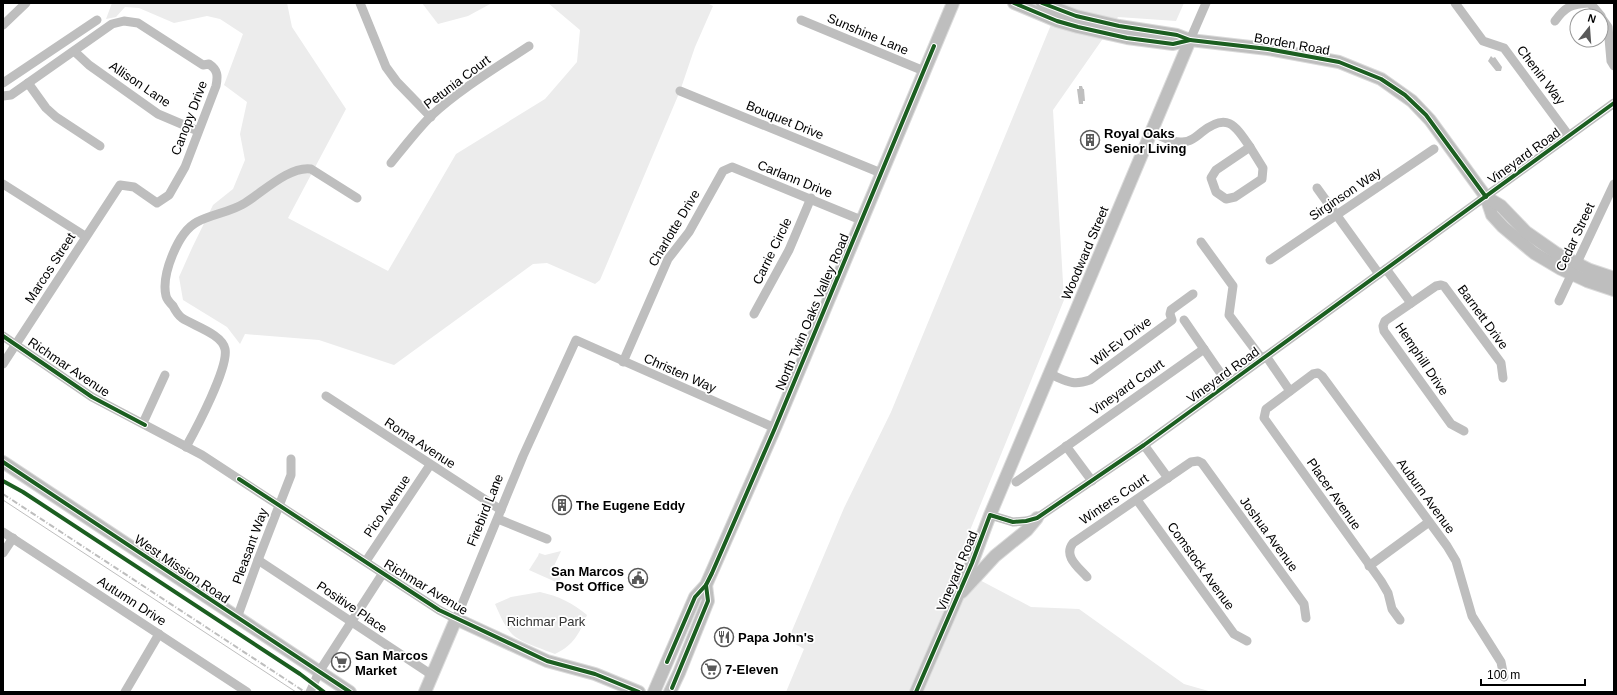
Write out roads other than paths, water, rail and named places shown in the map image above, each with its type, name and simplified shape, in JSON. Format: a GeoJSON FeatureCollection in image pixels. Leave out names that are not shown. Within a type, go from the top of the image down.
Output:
{"type":"FeatureCollection","features":[{"type":"Feature","properties":{"kind":"main road","name":"North Twin Oaks Valley Road"},"geometry":{"type":"LineString","coordinates":[[654,692],[695,597],[706,585],[775,428],[953,3]]}},
{"type":"Feature","properties":{"kind":"main road","name":"Borden Road"},"geometry":{"type":"LineString","coordinates":[[1014,3],[1043,7],[1076,16],[1107,29],[1177,35],[1190,40],[1268,48],[1340,62],[1381,79],[1405,95],[1426,115],[1486,197],[1501,206],[1526,232],[1556,253],[1573,269],[1614,290]]}},
{"type":"Feature","properties":{"kind":"main road","name":"Woodward Street"},"geometry":{"type":"LineString","coordinates":[[990,514],[1190,40]]}},
{"type":"Feature","properties":{"kind":"main road","name":"Borden Road"},"geometry":{"type":"LineString","coordinates":[[1573,269],[1614,278]]}},
{"type":"Feature","properties":{"kind":"main road","name":"West Mission Road"},"geometry":{"type":"LineString","coordinates":[[3,462],[350,692]]}},
{"type":"Feature","properties":{"kind":"main road","name":"Vineyard Road"},"geometry":{"type":"LineString","coordinates":[[916,692],[972,563],[990,514]]}},
{"type":"Feature","properties":{"kind":"main road"},"geometry":{"type":"LineString","coordinates":[[956,599],[995,556],[1027,530],[1036,518]]}},
{"type":"Feature","properties":{"kind":"main road","name":"North Twin Oaks Valley Road"},"geometry":{"type":"LineString","coordinates":[[670,692],[708,601],[706,585]]}},
{"type":"Feature","properties":{"kind":"main road","name":"Firebird Lane"},"geometry":{"type":"LineString","coordinates":[[425,692],[456,619]]}},
{"type":"Feature","properties":{"kind":"main road","name":"Richmar Avenue"},"geometry":{"type":"LineString","coordinates":[[456,619],[547,661],[595,674],[639,692]]}},
{"type":"Feature","properties":{"kind":"street"},"geometry":{"type":"LineString","coordinates":[[3,25],[26,3]]}},
{"type":"Feature","properties":{"kind":"street"},"geometry":{"type":"LineString","coordinates":[[360,3],[386,66],[397,82],[431,116]]}},
{"type":"Feature","properties":{"kind":"street","name":"Woodward Street"},"geometry":{"type":"LineString","coordinates":[[1190,40],[1206,3]]}},
{"type":"Feature","properties":{"kind":"street","name":"Chenin Way"},"geometry":{"type":"LineString","coordinates":[[1455,3],[1483,41],[1504,48],[1569,136]]}},
{"type":"Feature","properties":{"kind":"street"},"geometry":{"type":"LineString","coordinates":[[1555,21],[1563,9],[1577,4],[1589,3]]}},
{"type":"Feature","properties":{"kind":"street"},"geometry":{"type":"LineString","coordinates":[[3,83],[97,20]]}},
{"type":"Feature","properties":{"kind":"street","name":"Sunshine Lane"},"geometry":{"type":"LineString","coordinates":[[801,20],[924,71]]}},
{"type":"Feature","properties":{"kind":"street","name":"Canopy Drive"},"geometry":{"type":"LineString","coordinates":[[3,95],[11,95],[112,24],[124,21],[138,23],[203,65],[209,64],[215,68],[218,75],[216,86],[185,167],[169,195],[157,203],[134,187],[120,185]]}},
{"type":"Feature","properties":{"kind":"street"},"geometry":{"type":"LineString","coordinates":[[1609,39],[1611,61],[1614,66]]}},
{"type":"Feature","properties":{"kind":"street","name":"Petunia Court"},"geometry":{"type":"LineString","coordinates":[[391,163],[431,116],[468,87],[529,46]]}},
{"type":"Feature","properties":{"kind":"street","name":"Allison Lane"},"geometry":{"type":"LineString","coordinates":[[74,51],[89,65],[158,114],[198,131]]}},
{"type":"Feature","properties":{"kind":"street"},"geometry":{"type":"LineString","coordinates":[[28,83],[46,108],[56,117],[100,146]]}},
{"type":"Feature","properties":{"kind":"street","name":"Bouquet Drive"},"geometry":{"type":"LineString","coordinates":[[680,91],[881,173]]}},
{"type":"Feature","properties":{"kind":"street","name":"Vineyard Road"},"geometry":{"type":"LineString","coordinates":[[990,514],[1013,522],[1026,521],[1036,518],[1144,445],[1614,103]]}},
{"type":"Feature","properties":{"kind":"street"},"geometry":{"type":"LineString","coordinates":[[1152,133],[1174,142],[1184,142],[1193,139],[1212,124],[1226,122],[1238,129],[1250,147],[1263,168],[1262,179],[1235,197],[1226,199],[1216,192],[1211,178],[1216,170],[1250,147]]}},
{"type":"Feature","properties":{"kind":"street","name":"Sirginson Way"},"geometry":{"type":"LineString","coordinates":[[1270,260],[1434,150]]}},
{"type":"Feature","properties":{"kind":"street","name":"Carlann Drive"},"geometry":{"type":"LineString","coordinates":[[721,174],[723,171],[732,167],[811,198],[861,220]]}},
{"type":"Feature","properties":{"kind":"street"},"geometry":{"type":"LineString","coordinates":[[186,446],[197,429],[222,370],[226,350],[223,343],[208,332],[181,317],[166,298],[165,282],[176,246],[187,230],[196,222],[243,204],[292,171],[303,168],[310,169],[357,198]]}},
{"type":"Feature","properties":{"kind":"street","name":"Charlotte Drive"},"geometry":{"type":"LineString","coordinates":[[623,362],[668,259],[689,232],[721,174]]}},
{"type":"Feature","properties":{"kind":"street"},"geometry":{"type":"LineString","coordinates":[[3,184],[85,236]]}},
{"type":"Feature","properties":{"kind":"street","name":"Cedar Street"},"geometry":{"type":"LineString","coordinates":[[1559,301],[1614,184]]}},
{"type":"Feature","properties":{"kind":"street","name":"Marcos Street"},"geometry":{"type":"LineString","coordinates":[[3,364],[85,236],[120,185]]}},
{"type":"Feature","properties":{"kind":"street"},"geometry":{"type":"LineString","coordinates":[[1317,188],[1336,215],[1383,272],[1411,303]]}},
{"type":"Feature","properties":{"kind":"street","name":"Carrie Circle"},"geometry":{"type":"LineString","coordinates":[[754,314],[789,250],[811,198]]}},
{"type":"Feature","properties":{"kind":"street"},"geometry":{"type":"LineString","coordinates":[[1200,242],[1233,286],[1229,315],[1290,391]]}},
{"type":"Feature","properties":{"kind":"street","name":"Barnett Drive"},"geometry":{"type":"LineString","coordinates":[[1411,303],[1436,286],[1444,286],[1500,363],[1503,378]]}},
{"type":"Feature","properties":{"kind":"street","name":"Wil-Ev Drive"},"geometry":{"type":"LineString","coordinates":[[1050,374],[1079,384],[1090,380],[1172,320],[1170,314],[1171,310],[1193,294]]}},
{"type":"Feature","properties":{"kind":"street","name":"Hemphill Drive"},"geometry":{"type":"LineString","coordinates":[[1411,303],[1385,322],[1384,331],[1451,424],[1464,432]]}},
{"type":"Feature","properties":{"kind":"street"},"geometry":{"type":"LineString","coordinates":[[1184,320],[1228,384]]}},
{"type":"Feature","properties":{"kind":"street","name":"Richmar Avenue"},"geometry":{"type":"LineString","coordinates":[[3,336],[92,397],[202,455],[439,610],[456,619]]}},
{"type":"Feature","properties":{"kind":"street","name":"Christen Way"},"geometry":{"type":"LineString","coordinates":[[576,340],[775,428]]}},
{"type":"Feature","properties":{"kind":"street","name":"Firebird Lane"},"geometry":{"type":"LineString","coordinates":[[456,619],[536,426],[576,340]]}},
{"type":"Feature","properties":{"kind":"street","name":"Vineyard Court"},"geometry":{"type":"LineString","coordinates":[[1016,482],[1204,349]]}},
{"type":"Feature","properties":{"kind":"street","name":"Auburn Avenue"},"geometry":{"type":"LineString","coordinates":[[1290,391],[1313,374],[1318,373],[1322,376],[1456,561],[1472,616],[1502,662],[1504,677]]}},
{"type":"Feature","properties":{"kind":"street"},"geometry":{"type":"LineString","coordinates":[[143,423],[165,374]]}},
{"type":"Feature","properties":{"kind":"street","name":"Placer Avenue"},"geometry":{"type":"LineString","coordinates":[[1290,391],[1266,409],[1264,418],[1381,581],[1388,593],[1392,609],[1400,620]]}},
{"type":"Feature","properties":{"kind":"street","name":"Roma Avenue"},"geometry":{"type":"LineString","coordinates":[[326,396],[430,465],[499,515],[547,539]]}},
{"type":"Feature","properties":{"kind":"street"},"geometry":{"type":"LineString","coordinates":[[1144,445],[1168,478]]}},
{"type":"Feature","properties":{"kind":"street"},"geometry":{"type":"LineString","coordinates":[[1066,446],[1092,481]]}},
{"type":"Feature","properties":{"kind":"street","name":"Pleasant Way"},"geometry":{"type":"LineString","coordinates":[[237,618],[291,475],[291,459]]}},
{"type":"Feature","properties":{"kind":"street","name":"Winters Court"},"geometry":{"type":"LineString","coordinates":[[1087,577],[1070,556],[1069,548],[1073,543],[1191,462],[1198,461],[1205,467]]}},
{"type":"Feature","properties":{"kind":"street","name":"Pico Avenue"},"geometry":{"type":"LineString","coordinates":[[366,561],[430,465]]}},
{"type":"Feature","properties":{"kind":"street","name":"Joshua Avenue"},"geometry":{"type":"LineString","coordinates":[[1205,467],[1304,604],[1306,618]]}},
{"type":"Feature","properties":{"kind":"street","name":"Comstock Avenue"},"geometry":{"type":"LineString","coordinates":[[1137,500],[1234,634],[1247,641]]}},
{"type":"Feature","properties":{"kind":"street"},"geometry":{"type":"LineString","coordinates":[[1369,566],[1429,522]]}},
{"type":"Feature","properties":{"kind":"street","name":"Autumn Drive"},"geometry":{"type":"LineString","coordinates":[[3,532],[247,692]]}},
{"type":"Feature","properties":{"kind":"street"},"geometry":{"type":"LineString","coordinates":[[3,553],[13,538]]}},
{"type":"Feature","properties":{"kind":"street","name":"Positive Place"},"geometry":{"type":"LineString","coordinates":[[258,560],[432,675]]}},
{"type":"Feature","properties":{"kind":"street"},"geometry":{"type":"LineString","coordinates":[[310,692],[319,672],[351,621],[384,574]]}},
{"type":"Feature","properties":{"kind":"street"},"geometry":{"type":"LineString","coordinates":[[125,692],[159,634]]}},
{"type":"Feature","properties":{"kind":"tram line"},"geometry":{"type":"LineString","coordinates":[[3,500],[296,692]]}},
{"type":"Feature","properties":{"kind":"railway"},"geometry":{"type":"LineString","coordinates":[[3,494],[305,692]]}},
{"type":"Feature","properties":{"kind":"place","name":"Royal Oaks Senior Living"},"geometry":{"type":"Point","coordinates":[1090,140]}},
{"type":"Feature","properties":{"kind":"place","name":"The Eugene Eddy"},"geometry":{"type":"Point","coordinates":[562,505]}},
{"type":"Feature","properties":{"kind":"place","name":"San Marcos Post Office"},"geometry":{"type":"Point","coordinates":[638,578]}},
{"type":"Feature","properties":{"kind":"place","name":"Papa John's"},"geometry":{"type":"Point","coordinates":[724,637]}},
{"type":"Feature","properties":{"kind":"place","name":"San Marcos Market"},"geometry":{"type":"Point","coordinates":[341,662]}},
{"type":"Feature","properties":{"kind":"place","name":"7-Eleven"},"geometry":{"type":"Point","coordinates":[711,669]}},
{"type":"Feature","properties":{"kind":"park label","name":"Richmar Park"},"geometry":{"type":"Point","coordinates":[546,621]}}]}
